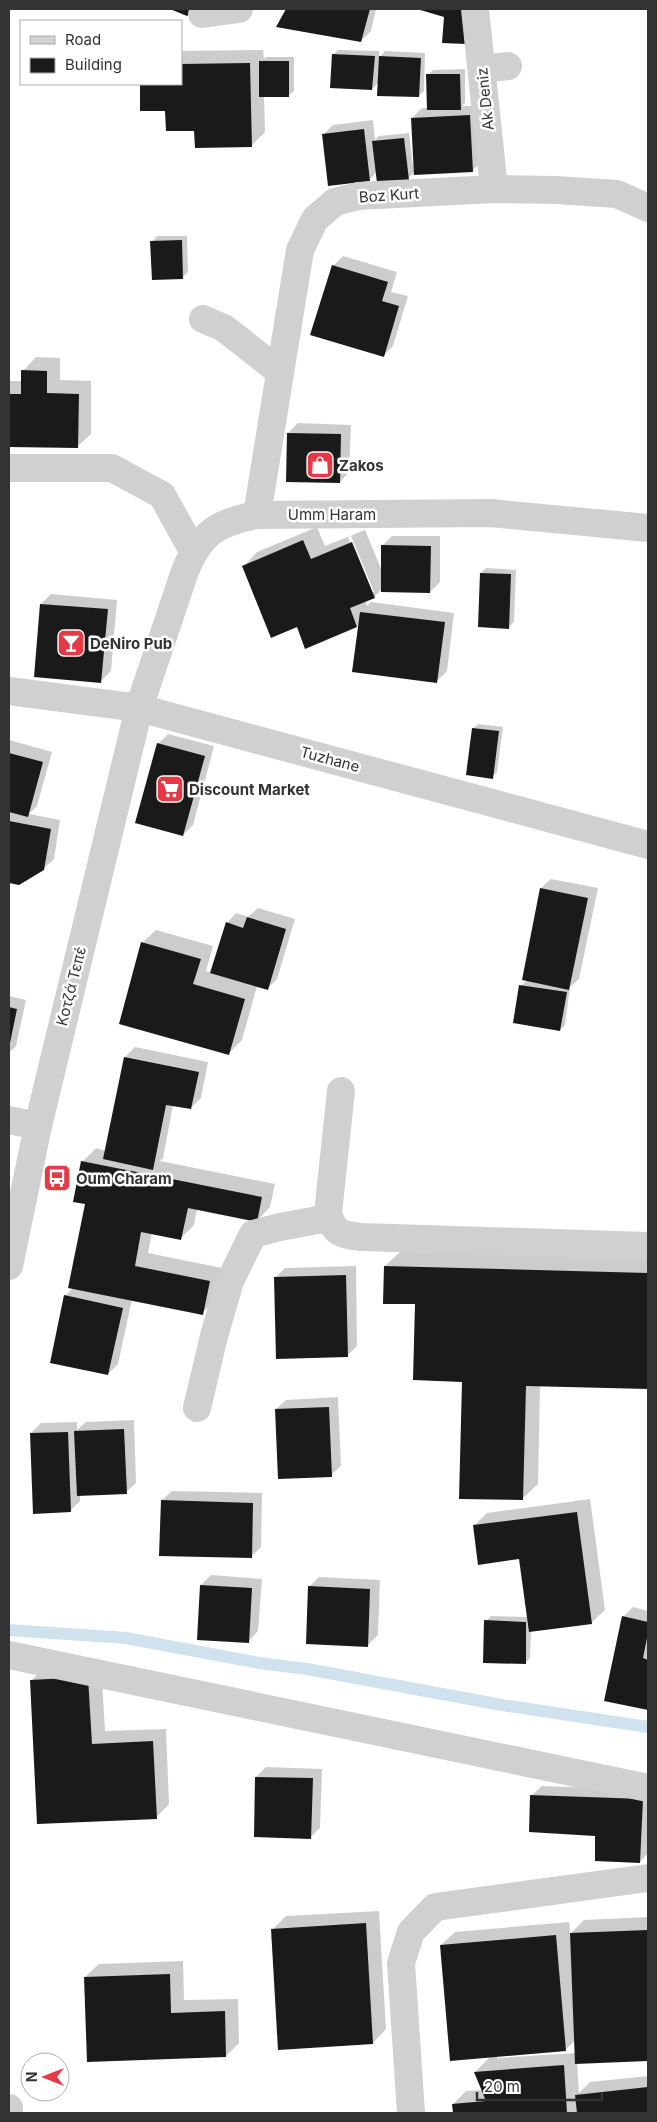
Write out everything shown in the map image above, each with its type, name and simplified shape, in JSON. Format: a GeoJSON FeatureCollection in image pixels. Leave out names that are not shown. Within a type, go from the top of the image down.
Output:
{"type":"FeatureCollection","features":[{"type":"Feature","properties":{"kind":"street"},"geometry":{"type":"LineString","coordinates":[[202,14],[239,9]]}},
{"type":"Feature","properties":{"kind":"street","name":"Ak Deniz"},"geometry":{"type":"LineString","coordinates":[[475,9],[495,68],[494,189]]}},
{"type":"Feature","properties":{"kind":"street","name":"Boz Kurt"},"geometry":{"type":"LineString","coordinates":[[257,515],[300,250],[315,219],[335,202],[358,196],[494,189],[556,190],[617,194],[648,208]]}},
{"type":"Feature","properties":{"kind":"street"},"geometry":{"type":"LineString","coordinates":[[204,319],[224,328],[280,372]]}},
{"type":"Feature","properties":{"kind":"street"},"geometry":{"type":"LineString","coordinates":[[9,468],[112,468],[162,495],[193,551]]}},
{"type":"Feature","properties":{"kind":"street","name":"Umm Haram"},"geometry":{"type":"LineString","coordinates":[[139,708],[193,551],[208,534],[234,519],[257,515],[490,513],[648,528]]}},
{"type":"Feature","properties":{"kind":"street","name":"Tuzhane"},"geometry":{"type":"LineString","coordinates":[[9,691],[139,708],[648,845]]}},
{"type":"Feature","properties":{"kind":"street","name":"Κοτζά Τεπέ"},"geometry":{"type":"LineString","coordinates":[[9,1266],[38,1126],[139,708]]}},
{"type":"Feature","properties":{"kind":"street"},"geometry":{"type":"LineString","coordinates":[[341,1091],[328,1213],[331,1225],[344,1235],[648,1246]]}},
{"type":"Feature","properties":{"kind":"street"},"geometry":{"type":"LineString","coordinates":[[9,1120],[38,1126]]}},
{"type":"Feature","properties":{"kind":"street"},"geometry":{"type":"LineString","coordinates":[[197,1408],[214,1336],[230,1281],[253,1234],[280,1226],[329,1218]]}},
{"type":"Feature","properties":{"kind":"street"},"geometry":{"type":"LineString","coordinates":[[9,1655],[648,1788]]}},
{"type":"Feature","properties":{"kind":"street"},"geometry":{"type":"LineString","coordinates":[[411,2113],[402,1963],[411,1932],[435,1907],[648,1878]]}},
{"type":"Feature","properties":{"kind":"street"},"geometry":{"type":"LineString","coordinates":[[9,2108],[9,2113]]}},
{"type":"Feature","properties":{"kind":"building"},"geometry":{"type":"Polygon","coordinates":[[[170,9],[195,9],[187,16],[170,9]]]}},
{"type":"Feature","properties":{"kind":"building"},"geometry":{"type":"Polygon","coordinates":[[[286,9],[370,9],[361,42],[276,27],[286,9]]]}},
{"type":"Feature","properties":{"kind":"building"},"geometry":{"type":"Polygon","coordinates":[[[417,9],[462,9],[466,44],[442,43],[444,17],[417,9]]]}},
{"type":"Feature","properties":{"kind":"building"},"geometry":{"type":"Polygon","coordinates":[[[332,54],[375,56],[372,90],[330,88],[332,54]]]}},
{"type":"Feature","properties":{"kind":"building"},"geometry":{"type":"Polygon","coordinates":[[[379,56],[421,58],[419,97],[377,96],[379,56]]]}},
{"type":"Feature","properties":{"kind":"building"},"geometry":{"type":"Polygon","coordinates":[[[259,61],[289,61],[289,97],[259,97],[259,61]]]}},
{"type":"Feature","properties":{"kind":"building"},"geometry":{"type":"Polygon","coordinates":[[[250,63],[252,147],[195,148],[194,131],[166,131],[165,111],[140,111],[140,85],[182,85],[182,64],[250,63]]]}},
{"type":"Feature","properties":{"kind":"building"},"geometry":{"type":"Polygon","coordinates":[[[426,74],[460,74],[461,110],[427,110],[426,74]]]}},
{"type":"Feature","properties":{"kind":"building"},"geometry":{"type":"Polygon","coordinates":[[[470,115],[473,172],[414,175],[411,118],[470,115]]]}},
{"type":"Feature","properties":{"kind":"building"},"geometry":{"type":"Polygon","coordinates":[[[364,129],[370,181],[328,186],[322,134],[364,129]]]}},
{"type":"Feature","properties":{"kind":"building"},"geometry":{"type":"Polygon","coordinates":[[[404,138],[409,180],[377,183],[372,141],[404,138]]]}},
{"type":"Feature","properties":{"kind":"building"},"geometry":{"type":"Polygon","coordinates":[[[182,240],[183,279],[152,280],[150,241],[182,240]]]}},
{"type":"Feature","properties":{"kind":"building"},"geometry":{"type":"Polygon","coordinates":[[[332,265],[388,282],[382,301],[399,306],[384,357],[310,335],[332,265]]]}},
{"type":"Feature","properties":{"kind":"building"},"geometry":{"type":"Polygon","coordinates":[[[21,370],[47,371],[47,393],[79,394],[78,448],[9,447],[9,394],[21,394],[21,370]]]}},
{"type":"Feature","properties":{"kind":"building"},"geometry":{"type":"Polygon","coordinates":[[[287,433],[341,434],[340,483],[286,482],[287,433]]]}},
{"type":"Feature","properties":{"kind":"building"},"geometry":{"type":"Polygon","coordinates":[[[303,540],[311,559],[352,542],[375,598],[350,608],[357,627],[305,649],[297,627],[271,638],[242,566],[303,540]]]}},
{"type":"Feature","properties":{"kind":"building"},"geometry":{"type":"Polygon","coordinates":[[[381,545],[431,546],[430,593],[381,592],[381,545]]]}},
{"type":"Feature","properties":{"kind":"building"},"geometry":{"type":"Polygon","coordinates":[[[480,573],[511,574],[509,629],[478,627],[480,573]]]}},
{"type":"Feature","properties":{"kind":"building","name":"DeNiro Pub"},"geometry":{"type":"Polygon","coordinates":[[[40,604],[108,609],[101,683],[34,677],[40,604]]]}},
{"type":"Feature","properties":{"kind":"building"},"geometry":{"type":"Polygon","coordinates":[[[360,612],[445,622],[437,683],[352,672],[360,612]]]}},
{"type":"Feature","properties":{"kind":"building"},"geometry":{"type":"Polygon","coordinates":[[[472,728],[499,731],[493,779],[466,775],[472,728]]]}},
{"type":"Feature","properties":{"kind":"building","name":"Discount Market"},"geometry":{"type":"Polygon","coordinates":[[[157,743],[205,756],[183,836],[135,823],[157,743]]]}},
{"type":"Feature","properties":{"kind":"building"},"geometry":{"type":"Polygon","coordinates":[[[9,753],[43,762],[28,817],[9,812],[9,753]]]}},
{"type":"Feature","properties":{"kind":"building"},"geometry":{"type":"Polygon","coordinates":[[[9,821],[51,829],[44,870],[19,885],[9,883],[9,821]]]}},
{"type":"Feature","properties":{"kind":"building"},"geometry":{"type":"Polygon","coordinates":[[[540,888],[588,898],[569,990],[522,980],[540,888]]]}},
{"type":"Feature","properties":{"kind":"building"},"geometry":{"type":"Polygon","coordinates":[[[247,917],[286,929],[268,990],[210,973],[226,922],[243,928],[247,917]]]}},
{"type":"Feature","properties":{"kind":"building"},"geometry":{"type":"Polygon","coordinates":[[[141,942],[201,959],[193,984],[245,999],[229,1055],[119,1024],[141,942]]]}},
{"type":"Feature","properties":{"kind":"building"},"geometry":{"type":"Polygon","coordinates":[[[519,985],[567,992],[560,1031],[513,1023],[519,985]]]}},
{"type":"Feature","properties":{"kind":"building"},"geometry":{"type":"Polygon","coordinates":[[[9,1007],[17,1009],[10,1043],[9,1043],[9,1007]]]}},
{"type":"Feature","properties":{"kind":"building"},"geometry":{"type":"Polygon","coordinates":[[[124,1057],[199,1072],[191,1109],[166,1105],[153,1170],[103,1159],[124,1057]]]}},
{"type":"Feature","properties":{"kind":"building"},"geometry":{"type":"Polygon","coordinates":[[[81,1161],[262,1197],[257,1222],[188,1208],[181,1240],[141,1232],[135,1266],[210,1281],[203,1315],[68,1288],[85,1204],[73,1202],[81,1161]]]}},
{"type":"Feature","properties":{"kind":"building"},"geometry":{"type":"Polygon","coordinates":[[[384,1266],[648,1273],[648,1389],[526,1386],[523,1500],[459,1499],[462,1382],[413,1380],[415,1304],[383,1304],[384,1266]]]}},
{"type":"Feature","properties":{"kind":"building"},"geometry":{"type":"Polygon","coordinates":[[[346,1275],[348,1357],[276,1359],[274,1277],[346,1275]]]}},
{"type":"Feature","properties":{"kind":"building"},"geometry":{"type":"Polygon","coordinates":[[[64,1295],[123,1308],[108,1375],[50,1363],[64,1295]]]}},
{"type":"Feature","properties":{"kind":"building"},"geometry":{"type":"Polygon","coordinates":[[[329,1407],[332,1477],[278,1479],[275,1409],[329,1407]]]}},
{"type":"Feature","properties":{"kind":"building"},"geometry":{"type":"Polygon","coordinates":[[[124,1429],[127,1494],[77,1496],[74,1431],[124,1429]]]}},
{"type":"Feature","properties":{"kind":"building"},"geometry":{"type":"Polygon","coordinates":[[[68,1432],[71,1512],[33,1514],[30,1433],[68,1432]]]}},
{"type":"Feature","properties":{"kind":"building"},"geometry":{"type":"Polygon","coordinates":[[[161,1500],[253,1503],[252,1558],[159,1556],[161,1500]]]}},
{"type":"Feature","properties":{"kind":"building"},"geometry":{"type":"Polygon","coordinates":[[[577,1512],[592,1624],[529,1632],[519,1559],[478,1565],[473,1525],[577,1512]]]}},
{"type":"Feature","properties":{"kind":"building"},"geometry":{"type":"Polygon","coordinates":[[[200,1585],[252,1588],[249,1643],[197,1640],[200,1585]]]}},
{"type":"Feature","properties":{"kind":"building"},"geometry":{"type":"Polygon","coordinates":[[[308,1586],[370,1589],[368,1647],[306,1644],[308,1586]]]}},
{"type":"Feature","properties":{"kind":"building"},"geometry":{"type":"Polygon","coordinates":[[[622,1616],[648,1622],[648,1633],[643,1658],[648,1660],[648,1710],[604,1701],[622,1616]]]}},
{"type":"Feature","properties":{"kind":"building"},"geometry":{"type":"Polygon","coordinates":[[[484,1620],[526,1622],[526,1664],[483,1663],[484,1620]]]}},
{"type":"Feature","properties":{"kind":"building"},"geometry":{"type":"Polygon","coordinates":[[[88,1677],[92,1744],[153,1741],[157,1819],[37,1824],[30,1680],[88,1677]]]}},
{"type":"Feature","properties":{"kind":"building"},"geometry":{"type":"Polygon","coordinates":[[[255,1777],[313,1778],[311,1839],[254,1837],[255,1777]]]}},
{"type":"Feature","properties":{"kind":"building"},"geometry":{"type":"Polygon","coordinates":[[[530,1795],[643,1799],[640,1863],[595,1861],[595,1836],[529,1832],[530,1795]]]}},
{"type":"Feature","properties":{"kind":"building"},"geometry":{"type":"Polygon","coordinates":[[[366,1923],[373,2044],[278,2050],[271,1929],[366,1923]]]}},
{"type":"Feature","properties":{"kind":"building"},"geometry":{"type":"Polygon","coordinates":[[[648,1930],[648,2061],[575,2064],[570,1933],[648,1930]]]}},
{"type":"Feature","properties":{"kind":"building"},"geometry":{"type":"Polygon","coordinates":[[[556,1935],[566,2051],[450,2061],[440,1945],[556,1935]]]}},
{"type":"Feature","properties":{"kind":"building"},"geometry":{"type":"Polygon","coordinates":[[[170,1974],[171,2013],[225,2011],[226,2057],[87,2062],[84,1977],[170,1974]]]}},
{"type":"Feature","properties":{"kind":"building"},"geometry":{"type":"Polygon","coordinates":[[[564,2065],[567,2113],[453,2113],[452,2104],[486,2101],[474,2072],[564,2065]]]}},
{"type":"Feature","properties":{"kind":"building"},"geometry":{"type":"Polygon","coordinates":[[[648,2087],[648,2113],[577,2113],[575,2095],[648,2087]]]}},
{"type":"Feature","properties":{"kind":"waterway"},"geometry":{"type":"LineString","coordinates":[[9,1630],[126,1638],[502,1705],[648,1727]]}},
{"type":"Feature","properties":{"kind":"place","name":"Zakos"},"geometry":{"type":"Point","coordinates":[320,465]}},
{"type":"Feature","properties":{"kind":"place","name":"DeNiro Pub"},"geometry":{"type":"Point","coordinates":[71,643]}},
{"type":"Feature","properties":{"kind":"place","name":"Discount Market"},"geometry":{"type":"Point","coordinates":[170,789]}},
{"type":"Feature","properties":{"kind":"place","name":"Oum Charam"},"geometry":{"type":"Point","coordinates":[57,1178]}}]}
